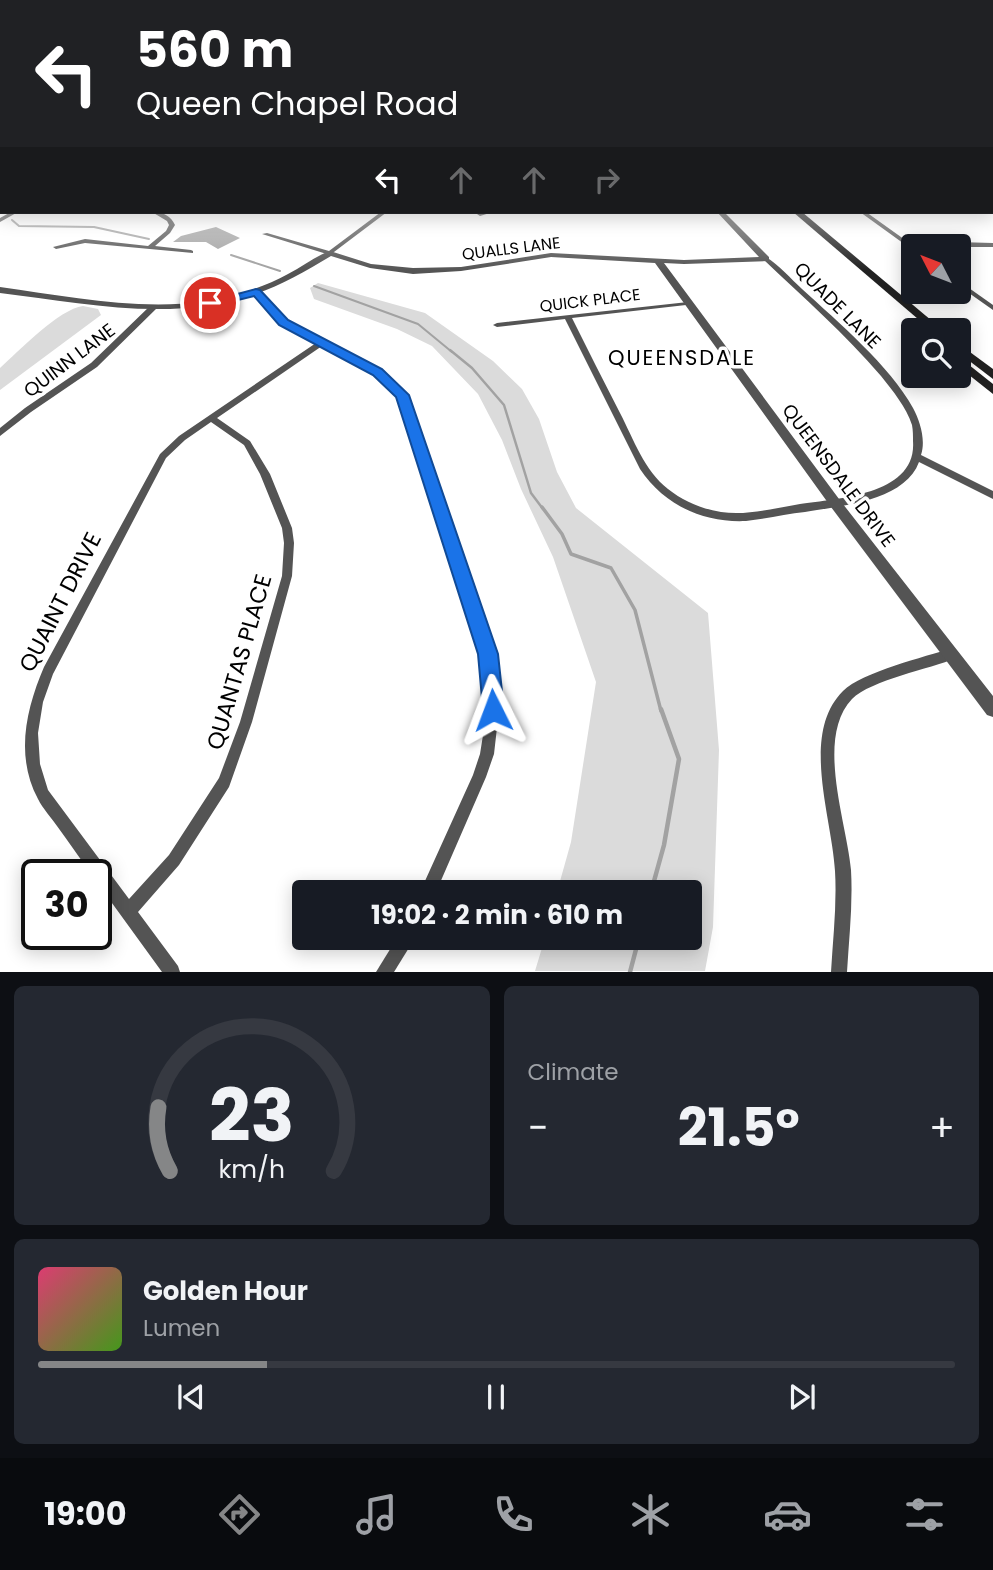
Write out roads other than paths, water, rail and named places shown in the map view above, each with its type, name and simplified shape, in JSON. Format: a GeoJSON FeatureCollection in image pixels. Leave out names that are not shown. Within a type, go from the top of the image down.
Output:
{"type":"FeatureCollection","features":[{"type":"Feature","properties":{"kind":"main road"},"geometry":{"type":"LineString","coordinates":[[786,214],[909,318]]}},
{"type":"Feature","properties":{"kind":"main road"},"geometry":{"type":"LineString","coordinates":[[799,214],[923,318]]}},
{"type":"Feature","properties":{"kind":"main road"},"geometry":{"type":"LineString","coordinates":[[971,357],[993,375]]}},
{"type":"Feature","properties":{"kind":"main road"},"geometry":{"type":"LineString","coordinates":[[971,371],[993,390]]}},
{"type":"Feature","properties":{"kind":"street"},"geometry":{"type":"LineString","coordinates":[[149,248],[168,232],[172,225],[170,220],[159,214]]}},
{"type":"Feature","properties":{"kind":"street"},"geometry":{"type":"LineString","coordinates":[[0,290],[153,308],[200,305],[256,292],[300,273],[381,214]]}},
{"type":"Feature","properties":{"kind":"street","name":"QUADE LANE"},"geometry":{"type":"LineString","coordinates":[[722,214],[897,389],[916,422],[918,457]]}},
{"type":"Feature","properties":{"kind":"street"},"geometry":{"type":"LineString","coordinates":[[866,214],[901,240]]}},
{"type":"Feature","properties":{"kind":"street","name":"QUALLS LANE"},"geometry":{"type":"LineString","coordinates":[[264,234],[370,266],[404,271],[461,269],[551,255],[658,261],[766,259]]}},
{"type":"Feature","properties":{"kind":"street"},"geometry":{"type":"LineString","coordinates":[[56,247],[85,241],[191,252]]}},
{"type":"Feature","properties":{"kind":"street"},"geometry":{"type":"LineString","coordinates":[[971,244],[993,245]]}},
{"type":"Feature","properties":{"kind":"street","name":"QUEENSDALE DRIVE"},"geometry":{"type":"LineString","coordinates":[[658,261],[686,303],[835,503],[993,709]]}},
{"type":"Feature","properties":{"kind":"street"},"geometry":{"type":"LineString","coordinates":[[256,292],[283,322],[377,372],[402,395],[491,668],[493,710],[487,754],[433,880]]}},
{"type":"Feature","properties":{"kind":"street"},"geometry":{"type":"LineString","coordinates":[[971,292],[993,308]]}},
{"type":"Feature","properties":{"kind":"street","name":"QUICK PLACE"},"geometry":{"type":"LineString","coordinates":[[497,325],[686,303]]}},
{"type":"Feature","properties":{"kind":"street","name":"QUINN LANE"},"geometry":{"type":"LineString","coordinates":[[0,433],[28,410],[94,365],[153,308]]}},
{"type":"Feature","properties":{"kind":"street"},"geometry":{"type":"LineString","coordinates":[[568,317],[649,477],[668,495],[691,508],[727,517],[866,498],[894,486],[911,470],[918,457],[993,495]]}},
{"type":"Feature","properties":{"kind":"street","name":"QUAINT DRIVE"},"geometry":{"type":"LineString","coordinates":[[172,971],[43,795],[35,779],[30,747],[37,699],[48,671],[158,464],[182,438],[321,343]]}},
{"type":"Feature","properties":{"kind":"street","name":"QUANTAS PLACE"},"geometry":{"type":"LineString","coordinates":[[128,912],[174,860],[224,782],[246,722],[287,576],[287,528],[265,474],[247,443],[211,418]]}},
{"type":"Feature","properties":{"kind":"street"},"geometry":{"type":"LineString","coordinates":[[839,971],[843,871],[828,764],[828,735],[832,719],[840,704],[859,686],[951,654]]}},
{"type":"Feature","properties":{"kind":"street"},"geometry":{"type":"LineString","coordinates":[[384,971],[399,950]]}},
{"type":"Feature","properties":{"kind":"waterway"},"geometry":{"type":"LineString","coordinates":[[12,220],[19,226],[94,227],[149,239]]}},
{"type":"Feature","properties":{"kind":"waterway"},"geometry":{"type":"LineString","coordinates":[[231,255],[280,271]]}},
{"type":"Feature","properties":{"kind":"waterway"},"geometry":{"type":"LineString","coordinates":[[314,286],[418,324],[452,352]]}},
{"type":"Feature","properties":{"kind":"waterway"},"geometry":{"type":"LineString","coordinates":[[450,350],[472,368],[504,405],[531,493],[543,509]]}},
{"type":"Feature","properties":{"kind":"waterway"},"geometry":{"type":"LineString","coordinates":[[542,507],[562,534],[571,554],[611,568],[635,610],[661,711]]}},
{"type":"Feature","properties":{"kind":"waterway"},"geometry":{"type":"LineString","coordinates":[[654,880],[664,845],[679,759],[661,709]]}},
{"type":"Feature","properties":{"kind":"waterway"},"geometry":{"type":"LineString","coordinates":[[630,972],[636,950]]}},
{"type":"Feature","properties":{"kind":"district","name":"QUEENSDALE"},"geometry":{"type":"Point","coordinates":[682,358]}}]}
